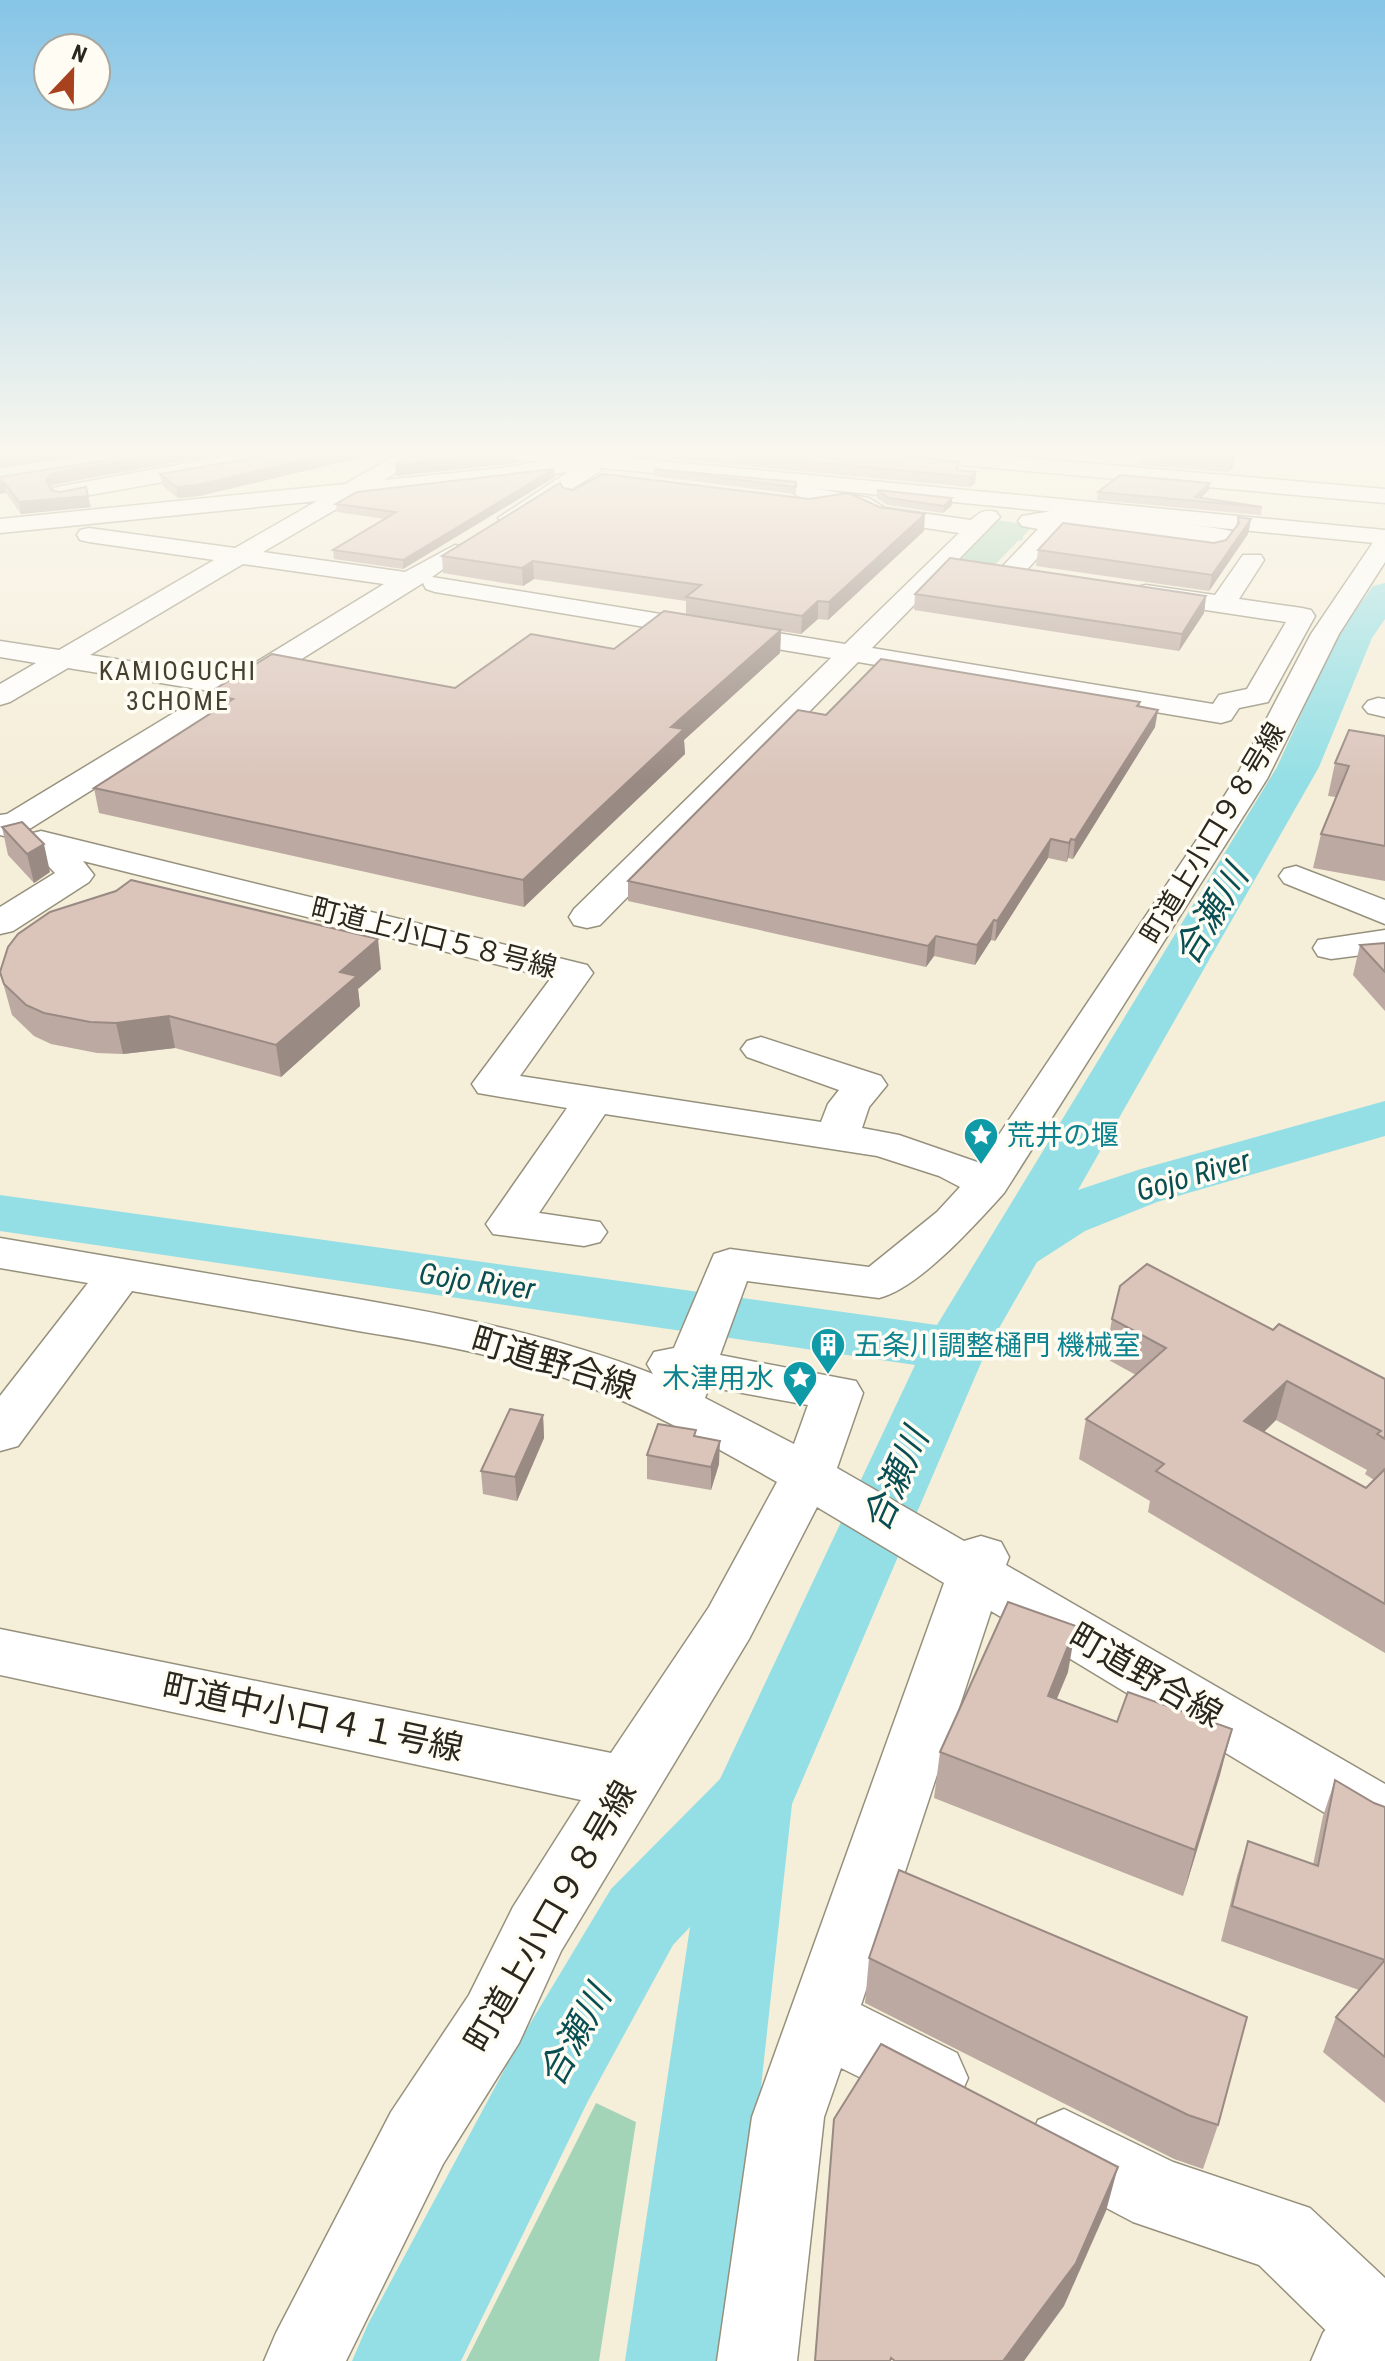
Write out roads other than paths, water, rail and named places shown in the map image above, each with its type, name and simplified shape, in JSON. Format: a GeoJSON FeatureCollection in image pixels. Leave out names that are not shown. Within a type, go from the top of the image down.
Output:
{"type":"FeatureCollection","features":[{"type":"Feature","properties":{"kind":"street"},"geometry":{"type":"LineString","coordinates":[[0,696],[230,561]]}},
{"type":"Feature","properties":{"kind":"street"},"geometry":{"type":"LineString","coordinates":[[297,561],[1221,714],[1229,701],[1258,696],[1302,616],[1116,589]]}},
{"type":"Feature","properties":{"kind":"street"},"geometry":{"type":"LineString","coordinates":[[0,923],[77,875],[16,831],[235,686],[453,561]]}},
{"type":"Feature","properties":{"kind":"street"},"geometry":{"type":"LineString","coordinates":[[587,917],[851,653],[964,566],[965,561]]}},
{"type":"Feature","properties":{"kind":"street"},"geometry":{"type":"LineString","coordinates":[[1010,573],[1017,561]]}},
{"type":"Feature","properties":{"kind":"street"},"geometry":{"type":"LineString","coordinates":[[1222,604],[1251,561]]}},
{"type":"Feature","properties":{"kind":"street","name":"町道上小口９８号線"},"geometry":{"type":"LineString","coordinates":[[304,2361],[417,2138],[494,2019],[537,1929],[729,1623],[811,1478],[838,1393],[684,1374],[723,1265],[879,1283],[953,1222],[988,1184],[1224,824],[1251,779],[1325,634],[1373,561]]}},
{"type":"Feature","properties":{"kind":"street"},"geometry":{"type":"LineString","coordinates":[[964,566],[1040,577]]}},
{"type":"Feature","properties":{"kind":"street"},"geometry":{"type":"LineString","coordinates":[[0,649],[235,686]]}},
{"type":"Feature","properties":{"kind":"street","name":"町道上小口５８号線"},"geometry":{"type":"LineString","coordinates":[[16,831],[574,973],[493,1084],[884,1144],[954,1167],[988,1184]]}},
{"type":"Feature","properties":{"kind":"street"},"geometry":{"type":"LineString","coordinates":[[1296,876],[1385,913]]}},
{"type":"Feature","properties":{"kind":"street"},"geometry":{"type":"LineString","coordinates":[[1331,948],[1385,941]]}},
{"type":"Feature","properties":{"kind":"street"},"geometry":{"type":"LineString","coordinates":[[761,1049],[866,1085],[849,1104],[837,1137]]}},
{"type":"Feature","properties":{"kind":"street"},"geometry":{"type":"LineString","coordinates":[[584,1232],[509,1224],[573,1134],[592,1100]]}},
{"type":"Feature","properties":{"kind":"street","name":"町道野合線"},"geometry":{"type":"LineString","coordinates":[[0,1253],[484,1338],[592,1369],[684,1374],[811,1478],[975,1567],[1385,1816]]}},
{"type":"Feature","properties":{"kind":"street"},"geometry":{"type":"LineString","coordinates":[[0,1433],[121,1272]]}},
{"type":"Feature","properties":{"kind":"street"},"geometry":{"type":"LineString","coordinates":[[757,2361],[788,2117],[975,1567]]}},
{"type":"Feature","properties":{"kind":"street","name":"町道中小口４１号線"},"geometry":{"type":"LineString","coordinates":[[0,1652],[626,1783]]}},
{"type":"Feature","properties":{"kind":"street"},"geometry":{"type":"LineString","coordinates":[[822,2021],[1160,2195],[1283,2235],[1372,2336]]}},
{"type":"Feature","properties":{"kind":"waterway","name":"合瀬川"},"geometry":{"type":"LineString","coordinates":[[955,1349],[1298,767],[1354,638],[1385,593]]}},
{"type":"Feature","properties":{"kind":"waterway","name":"Gojo River"},"geometry":{"type":"LineString","coordinates":[[1020,1247],[1064,1218],[1112,1198],[1385,1118]]}},
{"type":"Feature","properties":{"kind":"waterway","name":"Gojo River"},"geometry":{"type":"LineString","coordinates":[[0,1213],[955,1349]]}},
{"type":"Feature","properties":{"kind":"waterway","name":"合瀬川"},"geometry":{"type":"LineString","coordinates":[[750,1804],[955,1349]]}},
{"type":"Feature","properties":{"kind":"waterway","name":"合瀬川"},"geometry":{"type":"LineString","coordinates":[[405,2361],[555,2069],[642,1917],[750,1804]]}},
{"type":"Feature","properties":{"kind":"waterway"},"geometry":{"type":"LineString","coordinates":[[678,2361],[750,1804]]}},
{"type":"Feature","properties":{"kind":"place","name":"荒井の堰"},"geometry":{"type":"Point","coordinates":[981,1166]}},
{"type":"Feature","properties":{"kind":"place","name":"五条川調整樋門 機械室"},"geometry":{"type":"Point","coordinates":[828,1376]}},
{"type":"Feature","properties":{"kind":"place","name":"木津用水"},"geometry":{"type":"Point","coordinates":[800,1409]}},
{"type":"Feature","properties":{"kind":"district","name":"KAMIOGUCHI 3CHOME"},"geometry":{"type":"Point","coordinates":[178,686]}}]}
